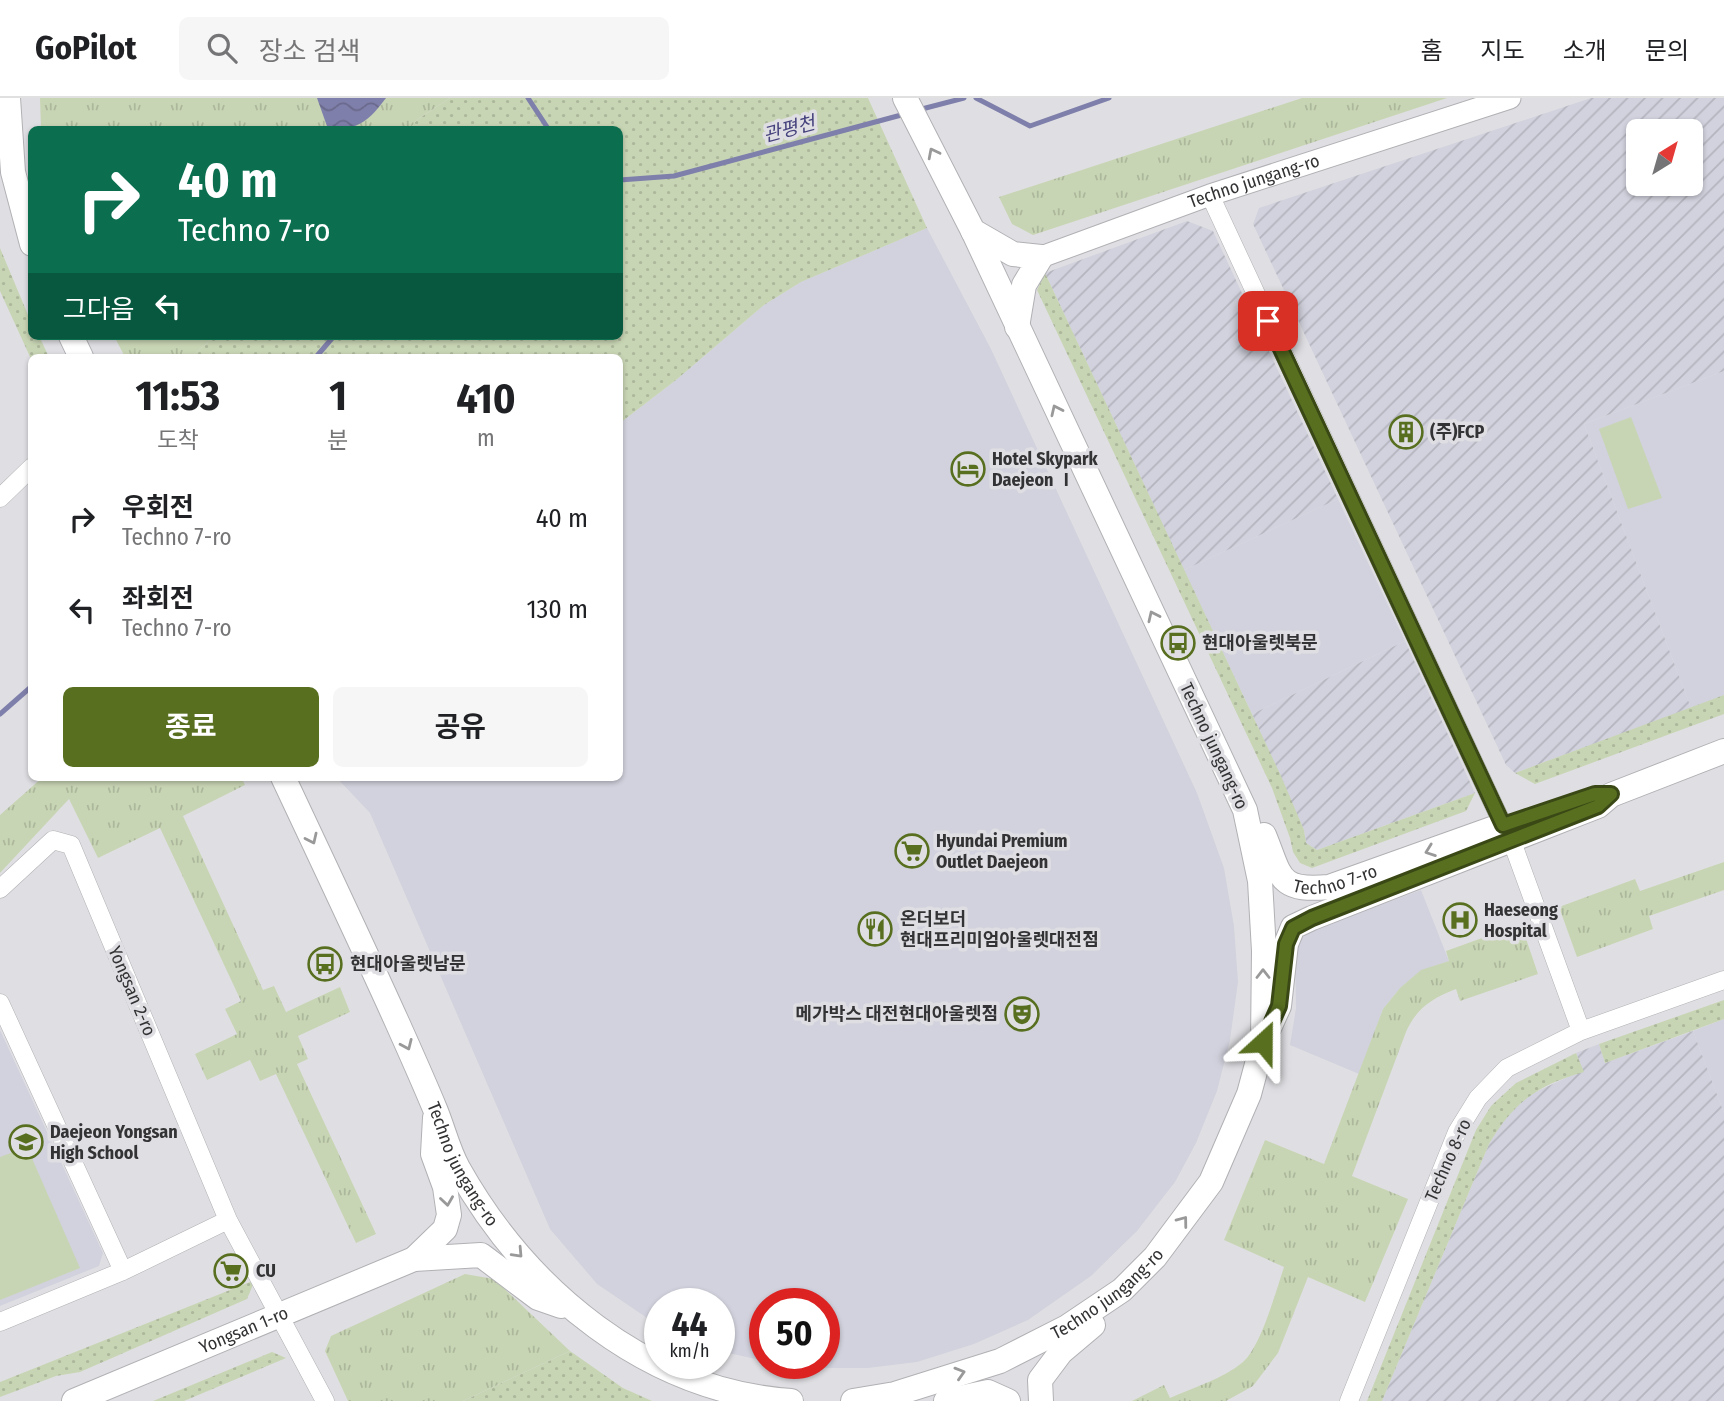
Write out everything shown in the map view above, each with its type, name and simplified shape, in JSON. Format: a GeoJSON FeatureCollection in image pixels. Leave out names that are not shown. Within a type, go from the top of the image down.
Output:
{"type":"FeatureCollection","features":[{"type":"Feature","properties":{"kind":"main road"},"geometry":{"type":"LineString","coordinates":[[8,98],[13,172],[28,229]]}},
{"type":"Feature","properties":{"kind":"main road","name":"Techno jungang-ro"},"geometry":{"type":"LineString","coordinates":[[853,1401],[895,1394],[1000,1361],[1067,1327],[1122,1290],[1155,1257],[1211,1182],[1250,1094],[1263,1042],[1264,951],[1260,881],[1245,810],[973,231],[905,98]]}},
{"type":"Feature","properties":{"kind":"main road"},"geometry":{"type":"LineString","coordinates":[[973,231],[1013,254],[1041,257],[1024,285],[1017,327]]}},
{"type":"Feature","properties":{"kind":"main road","name":"Techno 7-ro"},"geometry":{"type":"LineString","coordinates":[[1245,810],[1265,837],[1273,864],[1285,882],[1305,890],[1329,887],[1598,806],[1611,794],[1724,751]]}},
{"type":"Feature","properties":{"kind":"main road","name":"Techno jungang-ro"},"geometry":{"type":"LineString","coordinates":[[285,781],[436,1110],[457,1166],[498,1232],[575,1312],[609,1337],[656,1365],[711,1385],[791,1401]]}},
{"type":"Feature","properties":{"kind":"main road","name":"Techno 7-ro"},"geometry":{"type":"LineString","coordinates":[[1263,1042],[1279,1006],[1286,944],[1293,928],[1507,832]]}},
{"type":"Feature","properties":{"kind":"main road"},"geometry":{"type":"LineString","coordinates":[[414,1259],[445,1229],[449,1214],[445,1187],[433,1154],[436,1110]]}},
{"type":"Feature","properties":{"kind":"main road"},"geometry":{"type":"LineString","coordinates":[[414,1259],[481,1255],[502,1268],[538,1298],[575,1312]]}},
{"type":"Feature","properties":{"kind":"main road","name":"Yongsan 1-ro"},"geometry":{"type":"LineString","coordinates":[[74,1401],[414,1259]]}},
{"type":"Feature","properties":{"kind":"main road"},"geometry":{"type":"LineString","coordinates":[[1041,1401],[1040,1380],[1061,1352],[1110,1311],[1122,1290]]}},
{"type":"Feature","properties":{"kind":"main road"},"geometry":{"type":"LineString","coordinates":[[946,1401],[988,1392],[1008,1401]]}},
{"type":"Feature","properties":{"kind":"main road"},"geometry":{"type":"LineString","coordinates":[[895,1394],[930,1401]]}},
{"type":"Feature","properties":{"kind":"street","name":"Techno jungang-ro"},"geometry":{"type":"LineString","coordinates":[[1041,257],[1210,195],[1510,98]]}},
{"type":"Feature","properties":{"kind":"street"},"geometry":{"type":"LineString","coordinates":[[1210,195],[1507,832],[1581,1031]]}},
{"type":"Feature","properties":{"kind":"street"},"geometry":{"type":"LineString","coordinates":[[0,498],[28,471]]}},
{"type":"Feature","properties":{"kind":"street","name":"Yongsan 2-ro"},"geometry":{"type":"LineString","coordinates":[[0,889],[53,840],[71,845],[228,1220],[325,1401]]}},
{"type":"Feature","properties":{"kind":"street","name":"Techno 8-ro"},"geometry":{"type":"LineString","coordinates":[[1349,1401],[1457,1132],[1478,1098],[1507,1068],[1581,1031],[1724,980]]}},
{"type":"Feature","properties":{"kind":"street"},"geometry":{"type":"LineString","coordinates":[[0,1003],[124,1270]]}},
{"type":"Feature","properties":{"kind":"street"},"geometry":{"type":"LineString","coordinates":[[0,1322],[124,1270],[228,1220]]}},
{"type":"Feature","properties":{"kind":"shaded area"},"geometry":{"type":"Polygon","coordinates":[[[1591,98],[1724,98],[1724,371],[1584,424],[1691,708],[1515,773],[1506,765],[1253,224],[1259,208],[1591,98]]]}},
{"type":"Feature","properties":{"kind":"shaded area"},"geometry":{"type":"Polygon","coordinates":[[[1187,221],[1213,231],[1338,499],[1184,570],[1045,273],[1187,221]]]}},
{"type":"Feature","properties":{"kind":"shaded area"},"geometry":{"type":"Polygon","coordinates":[[[927,228],[991,349],[1197,793],[1224,868],[1234,926],[1238,982],[1230,1040],[1217,1091],[1196,1143],[1175,1182],[1137,1231],[1091,1276],[1028,1320],[974,1344],[917,1362],[868,1368],[840,1368],[840,1288],[749,1288],[749,1358],[735,1354],[735,1288],[644,1288],[644,1316],[597,1284],[550,1229],[370,813],[340,781],[623,781],[623,421],[676,380],[764,305],[801,282],[927,228]]]}},
{"type":"Feature","properties":{"kind":"shaded area"},"geometry":{"type":"Polygon","coordinates":[[[1724,371],[1724,695],[1691,708],[1584,424],[1724,371]]]}},
{"type":"Feature","properties":{"kind":"shaded area"},"geometry":{"type":"Polygon","coordinates":[[[1338,499],[1405,641],[1252,714],[1184,570],[1338,499]]]}},
{"type":"Feature","properties":{"kind":"shaded area"},"geometry":{"type":"Polygon","coordinates":[[[1405,641],[1475,793],[1317,850],[1306,843],[1304,830],[1252,714],[1405,641]]]}},
{"type":"Feature","properties":{"kind":"shaded area"},"geometry":{"type":"Polygon","coordinates":[[[1421,890],[1449,961],[1421,971],[1400,988],[1383,1009],[1359,1074],[1290,1045],[1296,1008],[1295,953],[1301,939],[1309,931],[1421,890]]]}},
{"type":"Feature","properties":{"kind":"shaded area"},"geometry":{"type":"Polygon","coordinates":[[[1724,1019],[1724,1113],[1693,1031],[1724,1019]]]}},
{"type":"Feature","properties":{"kind":"shaded area","name":"Daejeon Yongsan High School"},"geometry":{"type":"Polygon","coordinates":[[[0,1030],[103,1253],[99,1266],[0,1306],[0,1030]]]}},
{"type":"Feature","properties":{"kind":"shaded area"},"geometry":{"type":"Polygon","coordinates":[[[1693,1031],[1724,1113],[1724,1401],[1382,1401],[1489,1144],[1504,1118],[1527,1096],[1583,1072],[1576,1053],[1599,1044],[1605,1063],[1693,1031]]]}},
{"type":"Feature","properties":{"kind":"green space"},"geometry":{"type":"Polygon","coordinates":[[[40,98],[450,98],[412,126],[41,126],[40,98]]]}},
{"type":"Feature","properties":{"kind":"green space"},"geometry":{"type":"Polygon","coordinates":[[[450,98],[868,98],[927,228],[801,282],[764,305],[676,380],[623,421],[623,354],[194,354],[210,340],[623,340],[623,126],[411,126],[450,98]]]}},
{"type":"Feature","properties":{"kind":"green space"},"geometry":{"type":"Polygon","coordinates":[[[1302,98],[1447,98],[1033,235],[1012,224],[999,197],[1302,98]]]}},
{"type":"Feature","properties":{"kind":"green space"},"geometry":{"type":"Polygon","coordinates":[[[0,248],[28,315],[28,340],[41,340],[48,354],[29,354],[0,291],[0,248]]]}},
{"type":"Feature","properties":{"kind":"green space"},"geometry":{"type":"Polygon","coordinates":[[[1045,273],[1281,776],[1304,830],[1306,843],[1317,850],[1475,793],[1466,811],[1312,868],[1300,863],[1293,852],[1272,788],[1037,290],[1045,273]]]}},
{"type":"Feature","properties":{"kind":"green space"},"geometry":{"type":"Polygon","coordinates":[[[116,340],[210,340],[194,354],[123,354],[116,340]]]}},
{"type":"Feature","properties":{"kind":"green space"},"geometry":{"type":"Polygon","coordinates":[[[1631,417],[1662,498],[1628,509],[1599,429],[1631,417]]]}},
{"type":"Feature","properties":{"kind":"green space"},"geometry":{"type":"Polygon","coordinates":[[[1724,695],[1724,714],[1535,784],[1515,773],[1724,695]]]}},
{"type":"Feature","properties":{"kind":"green space"},"geometry":{"type":"Polygon","coordinates":[[[38,781],[243,781],[245,785],[183,816],[263,990],[274,986],[286,1012],[340,987],[350,1012],[298,1036],[308,1059],[297,1064],[376,1234],[356,1243],[276,1074],[260,1081],[250,1060],[207,1080],[195,1054],[237,1034],[225,1009],[241,1001],[160,828],[98,858],[69,799],[0,873],[0,815],[38,781]]]}},
{"type":"Feature","properties":{"kind":"green space"},"geometry":{"type":"Polygon","coordinates":[[[1724,862],[1724,890],[1649,916],[1653,929],[1577,957],[1559,907],[1635,879],[1640,891],[1724,862]]]}},
{"type":"Feature","properties":{"kind":"green space"},"geometry":{"type":"Polygon","coordinates":[[[1521,924],[1538,974],[1460,1001],[1456,989],[1447,992],[1420,1011],[1406,1032],[1352,1176],[1408,1199],[1365,1302],[1308,1277],[1278,1353],[1253,1386],[1226,1401],[1132,1401],[1164,1385],[1170,1398],[1217,1378],[1243,1362],[1256,1344],[1284,1267],[1224,1240],[1265,1140],[1324,1164],[1383,1009],[1400,988],[1421,970],[1449,961],[1446,951],[1521,924]]]}},
{"type":"Feature","properties":{"kind":"green space"},"geometry":{"type":"Polygon","coordinates":[[[1724,1000],[1724,1019],[1605,1063],[1599,1044],[1724,1000]]]}},
{"type":"Feature","properties":{"kind":"green space"},"geometry":{"type":"Polygon","coordinates":[[[1576,1053],[1584,1072],[1553,1083],[1528,1098],[1507,1117],[1489,1144],[1382,1401],[1367,1401],[1476,1130],[1491,1106],[1516,1083],[1576,1053]]]}},
{"type":"Feature","properties":{"kind":"green space"},"geometry":{"type":"Polygon","coordinates":[[[27,1147],[80,1268],[0,1300],[0,1157],[27,1147]]]}},
{"type":"Feature","properties":{"kind":"green space"},"geometry":{"type":"Polygon","coordinates":[[[465,1274],[494,1279],[570,1351],[463,1401],[348,1401],[325,1351],[331,1336],[465,1274]]]}},
{"type":"Feature","properties":{"kind":"green space"},"geometry":{"type":"Polygon","coordinates":[[[255,1280],[247,1299],[80,1372],[56,1376],[0,1397],[0,1382],[255,1280]]]}},
{"type":"Feature","properties":{"kind":"green space"},"geometry":{"type":"Polygon","coordinates":[[[570,1351],[623,1388],[652,1401],[463,1401],[570,1351]]]}},
{"type":"Feature","properties":{"kind":"green space"},"geometry":{"type":"Polygon","coordinates":[[[272,1352],[286,1358],[184,1401],[153,1401],[272,1352]]]}},
{"type":"Feature","properties":{"kind":"water"},"geometry":{"type":"Polygon","coordinates":[[[317,98],[386,98],[362,123],[355,126],[327,126],[317,98]]]}},
{"type":"Feature","properties":{"kind":"waterway"},"geometry":{"type":"LineString","coordinates":[[528,98],[546,126]]}},
{"type":"Feature","properties":{"kind":"waterway","name":"관평천"},"geometry":{"type":"LineString","coordinates":[[918,110],[964,98]]}},
{"type":"Feature","properties":{"kind":"waterway","name":"관평천"},"geometry":{"type":"LineString","coordinates":[[976,98],[1030,126],[1109,98]]}},
{"type":"Feature","properties":{"kind":"waterway","name":"관평천"},"geometry":{"type":"LineString","coordinates":[[623,180],[674,176],[905,114]]}},
{"type":"Feature","properties":{"kind":"waterway","name":"관평천"},"geometry":{"type":"LineString","coordinates":[[319,354],[331,340]]}},
{"type":"Feature","properties":{"kind":"waterway","name":"관평천"},"geometry":{"type":"LineString","coordinates":[[0,714],[28,690]]}},
{"type":"Feature","properties":{"kind":"place","name":"(주)FCP"},"geometry":{"type":"Point","coordinates":[1406,432]}},
{"type":"Feature","properties":{"kind":"place","name":"Hotel Skypark Daejeon Ⅰ"},"geometry":{"type":"Point","coordinates":[968,469]}},
{"type":"Feature","properties":{"kind":"place","name":"현대아울렛북문"},"geometry":{"type":"Point","coordinates":[1178,643]}},
{"type":"Feature","properties":{"kind":"place","name":"Hyundai Premium Outlet Daejeon"},"geometry":{"type":"Point","coordinates":[912,851]}},
{"type":"Feature","properties":{"kind":"place","name":"Haeseong Hospital"},"geometry":{"type":"Point","coordinates":[1460,920]}},
{"type":"Feature","properties":{"kind":"place","name":"온더보더 현대프리미엄아울렛대전점"},"geometry":{"type":"Point","coordinates":[875,929]}},
{"type":"Feature","properties":{"kind":"place","name":"현대아울렛남문"},"geometry":{"type":"Point","coordinates":[325,964]}},
{"type":"Feature","properties":{"kind":"place","name":"메가박스 대전현대아울렛점"},"geometry":{"type":"Point","coordinates":[1022,1014]}},
{"type":"Feature","properties":{"kind":"place","name":"Daejeon Yongsan High School"},"geometry":{"type":"Point","coordinates":[26,1142]}},
{"type":"Feature","properties":{"kind":"place","name":"CU"},"geometry":{"type":"Point","coordinates":[231,1271]}},
{"type":"Feature","properties":{"kind":"route"},"geometry":{"type":"LineString","coordinates":[[1263,1042],[1279,1006],[1286,944],[1293,928],[1312,918],[1598,806],[1611,794],[1595,794],[1503,825],[1268,321]]}}]}
